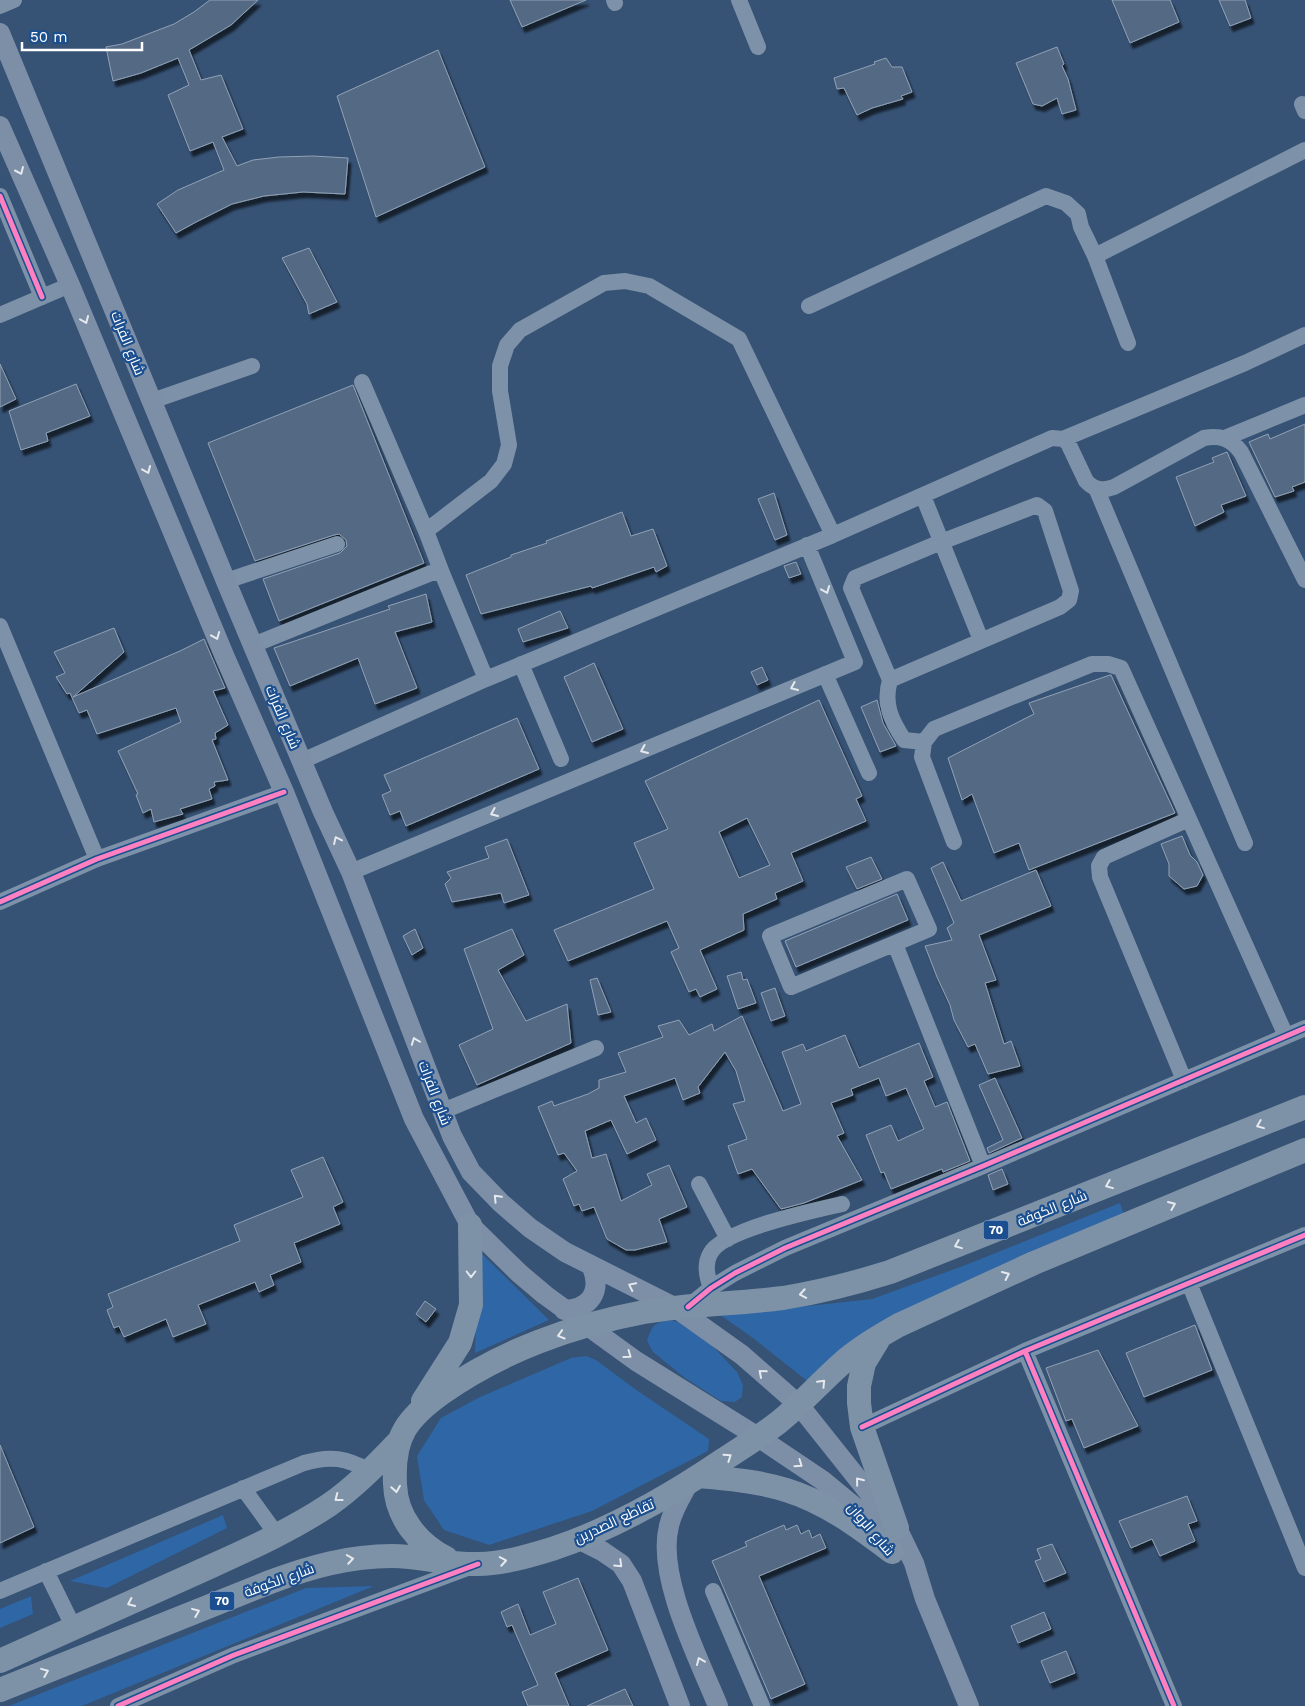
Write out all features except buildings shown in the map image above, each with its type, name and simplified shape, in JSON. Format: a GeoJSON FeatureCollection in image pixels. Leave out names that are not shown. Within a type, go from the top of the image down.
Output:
{"type":"FeatureCollection","features":[{"type":"Feature","properties":{"kind":"highway","name":"شارع الكوفة"},"geometry":{"type":"LineString","coordinates":[[682,1307],[781,1298],[864,1280],[890,1272],[1305,1106]]}},
{"type":"Feature","properties":{"kind":"highway","name":"70"},"geometry":{"type":"LineString","coordinates":[[758,1437],[799,1405],[849,1358],[881,1335],[1034,1262],[1305,1150]]}},
{"type":"Feature","properties":{"kind":"highway"},"geometry":{"type":"LineString","coordinates":[[411,1420],[460,1344],[471,1305],[470,1225]]}},
{"type":"Feature","properties":{"kind":"highway","name":"70"},"geometry":{"type":"LineString","coordinates":[[0,1661],[277,1536],[305,1521],[331,1504],[370,1471],[399,1441],[411,1420],[427,1404],[486,1366],[551,1338],[614,1318],[682,1307]]}},
{"type":"Feature","properties":{"kind":"highway"},"geometry":{"type":"LineString","coordinates":[[881,1335],[864,1363],[859,1386],[862,1426],[897,1528]]}},
{"type":"Feature","properties":{"kind":"highway","name":"تقاطع الصدرين"},"geometry":{"type":"LineString","coordinates":[[454,1562],[478,1564],[529,1556],[578,1539],[634,1514],[694,1480],[758,1437]]}},
{"type":"Feature","properties":{"kind":"highway"},"geometry":{"type":"LineString","coordinates":[[399,1441],[394,1465],[395,1490],[402,1513],[414,1535],[431,1551],[454,1562]]}},
{"type":"Feature","properties":{"kind":"highway"},"geometry":{"type":"LineString","coordinates":[[694,1480],[746,1481],[787,1490],[824,1506],[852,1522],[892,1552]]}},
{"type":"Feature","properties":{"kind":"highway","name":"شارع الكوفة"},"geometry":{"type":"LineString","coordinates":[[0,1690],[299,1571],[330,1563],[368,1557],[423,1557],[454,1562]]}},
{"type":"Feature","properties":{"kind":"main road","name":"شارع الفرات"},"geometry":{"type":"LineString","coordinates":[[0,33],[228,586],[351,872],[452,1136],[471,1172],[501,1203],[548,1241],[592,1267],[682,1307]]}},
{"type":"Feature","properties":{"kind":"main road","name":"شارع الفرات"},"geometry":{"type":"LineString","coordinates":[[0,126],[70,286],[227,662],[284,792],[414,1119],[470,1225],[519,1273],[564,1310],[589,1326]]}},
{"type":"Feature","properties":{"kind":"main road"},"geometry":{"type":"LineString","coordinates":[[203,603],[212,607],[226,601],[228,586]]}},
{"type":"Feature","properties":{"kind":"main road"},"geometry":{"type":"LineString","coordinates":[[227,662],[240,649],[253,645]]}},
{"type":"Feature","properties":{"kind":"main road"},"geometry":{"type":"LineString","coordinates":[[564,1310],[575,1309],[585,1305],[592,1297],[596,1288],[596,1277],[592,1267]]}},
{"type":"Feature","properties":{"kind":"main road","name":"شارع الروان"},"geometry":{"type":"LineString","coordinates":[[682,1307],[742,1355],[799,1405],[897,1528],[914,1563],[925,1599],[969,1706]]}},
{"type":"Feature","properties":{"kind":"main road","name":"شارع الروان"},"geometry":{"type":"LineString","coordinates":[[589,1326],[636,1361],[758,1437],[822,1480],[856,1508],[892,1552],[925,1599]]}},
{"type":"Feature","properties":{"kind":"main road"},"geometry":{"type":"LineString","coordinates":[[694,1480],[669,1525],[667,1542],[669,1566],[674,1593],[683,1620],[718,1706]]}},
{"type":"Feature","properties":{"kind":"main road"},"geometry":{"type":"LineString","coordinates":[[578,1539],[602,1551],[621,1564],[632,1581],[680,1706]]}},
{"type":"Feature","properties":{"kind":"street"},"geometry":{"type":"LineString","coordinates":[[0,6],[14,0]]}},
{"type":"Feature","properties":{"kind":"street"},"geometry":{"type":"LineString","coordinates":[[739,0],[758,47]]}},
{"type":"Feature","properties":{"kind":"street"},"geometry":{"type":"LineString","coordinates":[[1095,256],[1305,150]]}},
{"type":"Feature","properties":{"kind":"street"},"geometry":{"type":"LineString","coordinates":[[0,196],[42,297]]}},
{"type":"Feature","properties":{"kind":"street"},"geometry":{"type":"LineString","coordinates":[[809,306],[1046,196],[1066,203],[1078,214],[1081,227],[1095,256],[1128,343]]}},
{"type":"Feature","properties":{"kind":"street"},"geometry":{"type":"LineString","coordinates":[[426,531],[491,481],[504,464],[509,445],[500,391],[500,366],[507,345],[520,330],[604,282],[625,282],[649,286],[739,339],[833,535]]}},
{"type":"Feature","properties":{"kind":"street"},"geometry":{"type":"LineString","coordinates":[[0,315],[70,286]]}},
{"type":"Feature","properties":{"kind":"street"},"geometry":{"type":"LineString","coordinates":[[302,761],[486,679],[833,535],[1052,438],[1063,439],[1305,336]]}},
{"type":"Feature","properties":{"kind":"street"},"geometry":{"type":"LineString","coordinates":[[152,401],[252,366]]}},
{"type":"Feature","properties":{"kind":"street"},"geometry":{"type":"LineString","coordinates":[[362,382],[426,531],[486,679]]}},
{"type":"Feature","properties":{"kind":"street"},"geometry":{"type":"LineString","coordinates":[[1225,438],[1305,405]]}},
{"type":"Feature","properties":{"kind":"street"},"geometry":{"type":"LineString","coordinates":[[1063,439],[1071,448],[1086,481],[1102,490],[1114,487],[1204,438],[1215,436],[1225,438],[1241,452],[1305,580]]}},
{"type":"Feature","properties":{"kind":"street"},"geometry":{"type":"LineString","coordinates":[[1096,488],[1245,843]]}},
{"type":"Feature","properties":{"kind":"street"},"geometry":{"type":"LineString","coordinates":[[923,496],[981,640]]}},
{"type":"Feature","properties":{"kind":"street"},"geometry":{"type":"LineString","coordinates":[[890,680],[1060,607],[1069,600],[1071,592],[1044,511],[1037,506],[941,542],[855,578],[852,588],[890,680],[886,694],[887,704],[896,728],[904,740],[924,742]]}},
{"type":"Feature","properties":{"kind":"street"},"geometry":{"type":"LineString","coordinates":[[228,586],[337,544]]}},
{"type":"Feature","properties":{"kind":"street"},"geometry":{"type":"LineString","coordinates":[[351,872],[855,662],[808,545]]}},
{"type":"Feature","properties":{"kind":"street"},"geometry":{"type":"LineString","coordinates":[[253,645],[431,572],[442,573]]}},
{"type":"Feature","properties":{"kind":"street"},"geometry":{"type":"LineString","coordinates":[[0,626],[97,859]]}},
{"type":"Feature","properties":{"kind":"street"},"geometry":{"type":"LineString","coordinates":[[521,664],[561,759]]}},
{"type":"Feature","properties":{"kind":"street"},"geometry":{"type":"LineString","coordinates":[[954,842],[922,757],[924,742],[934,729],[1092,664],[1108,664],[1120,668],[1286,1036]]}},
{"type":"Feature","properties":{"kind":"street"},"geometry":{"type":"LineString","coordinates":[[825,674],[869,773]]}},
{"type":"Feature","properties":{"kind":"street"},"geometry":{"type":"LineString","coordinates":[[0,902],[97,859],[284,792]]}},
{"type":"Feature","properties":{"kind":"street"},"geometry":{"type":"LineString","coordinates":[[1184,1080],[1100,877],[1099,866],[1104,857],[1189,819]]}},
{"type":"Feature","properties":{"kind":"street"},"geometry":{"type":"LineString","coordinates":[[907,879],[929,929],[895,944],[791,987],[770,936],[907,879]]}},
{"type":"Feature","properties":{"kind":"street"},"geometry":{"type":"LineString","coordinates":[[895,944],[983,1166]]}},
{"type":"Feature","properties":{"kind":"street"},"geometry":{"type":"LineString","coordinates":[[682,1307],[760,1259],[1305,1028]]}},
{"type":"Feature","properties":{"kind":"street"},"geometry":{"type":"LineString","coordinates":[[443,1111],[596,1048]]}},
{"type":"Feature","properties":{"kind":"street"},"geometry":{"type":"LineString","coordinates":[[699,1184],[728,1238]]}},
{"type":"Feature","properties":{"kind":"street"},"geometry":{"type":"LineString","coordinates":[[711,1288],[706,1276],[710,1252],[728,1238],[760,1225],[842,1204]]}},
{"type":"Feature","properties":{"kind":"street"},"geometry":{"type":"LineString","coordinates":[[862,1426],[1025,1352],[1305,1235]]}},
{"type":"Feature","properties":{"kind":"street"},"geometry":{"type":"LineString","coordinates":[[1189,1283],[1305,1568]]}},
{"type":"Feature","properties":{"kind":"street"},"geometry":{"type":"LineString","coordinates":[[1025,1352],[1174,1706]]}},
{"type":"Feature","properties":{"kind":"street"},"geometry":{"type":"LineString","coordinates":[[0,1591],[304,1463],[320,1458],[337,1458],[354,1462],[370,1471]]}},
{"type":"Feature","properties":{"kind":"street"},"geometry":{"type":"LineString","coordinates":[[243,1488],[277,1536]]}},
{"type":"Feature","properties":{"kind":"street"},"geometry":{"type":"LineString","coordinates":[[123,1705],[234,1654],[478,1564]]}},
{"type":"Feature","properties":{"kind":"street"},"geometry":{"type":"LineString","coordinates":[[46,1571],[74,1628]]}},
{"type":"Feature","properties":{"kind":"street"},"geometry":{"type":"LineString","coordinates":[[713,1591],[762,1706]]}},
{"type":"Feature","properties":{"kind":"shaded area"},"geometry":{"type":"Polygon","coordinates":[[[1120,1203],[1125,1218],[811,1384],[753,1338],[716,1312],[808,1306],[872,1299],[963,1266],[1120,1203]]]}},
{"type":"Feature","properties":{"kind":"shaded area"},"geometry":{"type":"Polygon","coordinates":[[[478,1250],[549,1320],[475,1353],[478,1250]]]}},
{"type":"Feature","properties":{"kind":"shaded area"},"geometry":{"type":"Polygon","coordinates":[[[671,1320],[687,1325],[707,1340],[737,1372],[743,1385],[742,1397],[735,1402],[721,1401],[685,1378],[653,1352],[647,1341],[651,1331],[658,1323],[671,1320]]]}},
{"type":"Feature","properties":{"kind":"shaded area"},"geometry":{"type":"Polygon","coordinates":[[[586,1356],[596,1360],[709,1439],[708,1451],[592,1511],[489,1545],[444,1530],[424,1500],[417,1456],[441,1418],[480,1397],[571,1358],[586,1356]]]}},
{"type":"Feature","properties":{"kind":"shaded area"},"geometry":{"type":"Polygon","coordinates":[[[223,1515],[227,1528],[107,1588],[70,1581],[223,1515]]]}},
{"type":"Feature","properties":{"kind":"shaded area"},"geometry":{"type":"Polygon","coordinates":[[[374,1586],[82,1706],[9,1706],[306,1588],[374,1586]]]}},
{"type":"Feature","properties":{"kind":"shaded area"},"geometry":{"type":"Polygon","coordinates":[[[31,1596],[33,1614],[0,1628],[0,1609],[31,1596]]]}},
{"type":"Feature","properties":{"kind":"cycle path"},"geometry":{"type":"LineString","coordinates":[[0,196],[42,297]]}},
{"type":"Feature","properties":{"kind":"cycle path"},"geometry":{"type":"LineString","coordinates":[[0,902],[97,859],[284,792]]}},
{"type":"Feature","properties":{"kind":"cycle path"},"geometry":{"type":"LineString","coordinates":[[688,1307],[711,1288],[735,1273],[785,1248],[983,1166],[1305,1028]]}},
{"type":"Feature","properties":{"kind":"cycle path"},"geometry":{"type":"LineString","coordinates":[[862,1427],[1025,1351],[1305,1235]]}},
{"type":"Feature","properties":{"kind":"cycle path"},"geometry":{"type":"LineString","coordinates":[[1025,1351],[1174,1706]]}},
{"type":"Feature","properties":{"kind":"cycle path"},"geometry":{"type":"LineString","coordinates":[[118,1706],[234,1655],[478,1564]]}}]}
